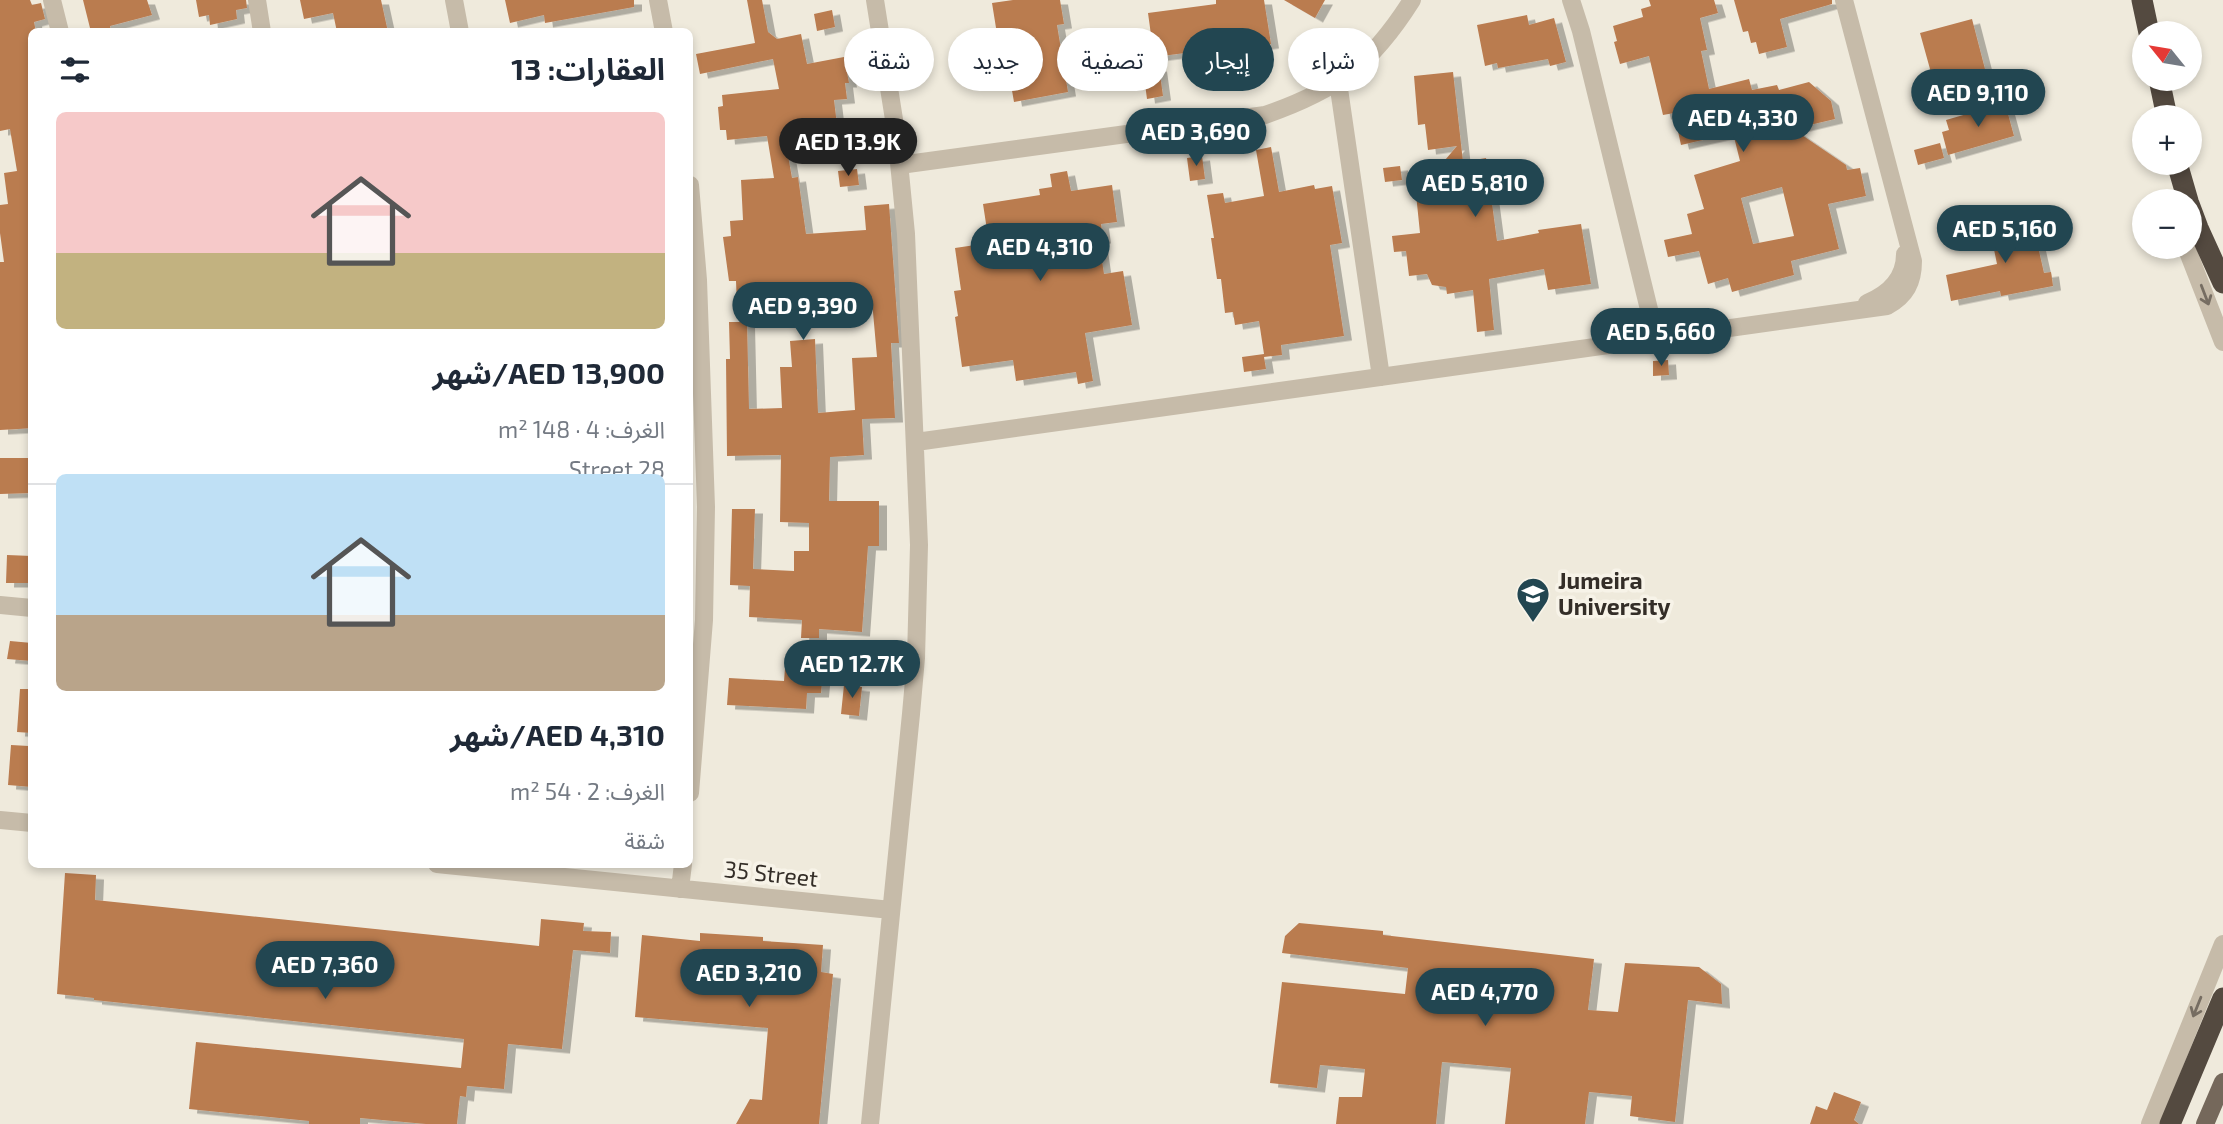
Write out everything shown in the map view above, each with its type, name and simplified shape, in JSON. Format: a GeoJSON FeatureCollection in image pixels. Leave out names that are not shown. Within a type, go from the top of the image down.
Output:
{"type":"FeatureCollection","features":[{"type":"Feature","properties":{"kind":"highway"},"geometry":{"type":"LineString","coordinates":[[2142,0],[2146,21]]}},
{"type":"Feature","properties":{"kind":"highway"},"geometry":{"type":"LineString","coordinates":[[2202,237],[2223,283]]}},
{"type":"Feature","properties":{"kind":"highway"},"geometry":{"type":"LineString","coordinates":[[2170,1124],[2223,999]]}},
{"type":"Feature","properties":{"kind":"main road"},"geometry":{"type":"LineString","coordinates":[[2205,1124],[2223,1082]]}},
{"type":"Feature","properties":{"kind":"street"},"geometry":{"type":"LineString","coordinates":[[52,0],[59,28]]}},
{"type":"Feature","properties":{"kind":"street"},"geometry":{"type":"LineString","coordinates":[[257,0],[261,28]]}},
{"type":"Feature","properties":{"kind":"street"},"geometry":{"type":"LineString","coordinates":[[454,0],[459,28]]}},
{"type":"Feature","properties":{"kind":"street"},"geometry":{"type":"LineString","coordinates":[[658,0],[663,28]]}},
{"type":"Feature","properties":{"kind":"street"},"geometry":{"type":"LineString","coordinates":[[870,1124],[916,658],[919,545],[906,234],[900,165],[875,0]]}},
{"type":"Feature","properties":{"kind":"street"},"geometry":{"type":"LineString","coordinates":[[1379,46],[1412,0]]}},
{"type":"Feature","properties":{"kind":"street"},"geometry":{"type":"LineString","coordinates":[[1572,0],[1656,338]]}},
{"type":"Feature","properties":{"kind":"street"},"geometry":{"type":"LineString","coordinates":[[916,442],[1887,306],[1897,301],[1911,283],[1913,261],[1844,0]]}},
{"type":"Feature","properties":{"kind":"street"},"geometry":{"type":"LineString","coordinates":[[900,165],[1265,115],[1305,102],[1323,91]]}},
{"type":"Feature","properties":{"kind":"street"},"geometry":{"type":"LineString","coordinates":[[1339,91],[1381,377]]}},
{"type":"Feature","properties":{"kind":"street"},"geometry":{"type":"LineString","coordinates":[[693,221],[705,433],[705,582],[695,657],[693,711]]}},
{"type":"Feature","properties":{"kind":"street"},"geometry":{"type":"LineString","coordinates":[[2191,259],[2223,342]]}},
{"type":"Feature","properties":{"kind":"street"},"geometry":{"type":"LineString","coordinates":[[0,605],[28,608]]}},
{"type":"Feature","properties":{"kind":"street"},"geometry":{"type":"LineString","coordinates":[[0,820],[28,824]]}},
{"type":"Feature","properties":{"kind":"street","name":"35 Street"},"geometry":{"type":"LineString","coordinates":[[476,868],[891,910]]}},
{"type":"Feature","properties":{"kind":"street"},"geometry":{"type":"LineString","coordinates":[[680,889],[683,868]]}},
{"type":"Feature","properties":{"kind":"street"},"geometry":{"type":"LineString","coordinates":[[2150,1124],[2223,944]]}},
{"type":"Feature","properties":{"kind":"building"},"geometry":{"type":"Polygon","coordinates":[[[0,0],[30,0],[32,5],[41,3],[45,19],[34,22],[35,28],[28,28],[28,428],[0,430],[0,262],[4,262],[0,205],[8,204],[4,173],[17,171],[10,129],[0,131],[0,0]]]}},
{"type":"Feature","properties":{"kind":"building"},"geometry":{"type":"Polygon","coordinates":[[[83,0],[147,0],[152,15],[110,28],[90,28],[83,0]]]}},
{"type":"Feature","properties":{"kind":"building"},"geometry":{"type":"Polygon","coordinates":[[[196,0],[246,0],[247,8],[236,10],[237,19],[210,25],[209,15],[199,17],[196,0]]]}},
{"type":"Feature","properties":{"kind":"building"},"geometry":{"type":"Polygon","coordinates":[[[300,0],[381,0],[387,28],[336,28],[333,13],[304,19],[300,0]]]}},
{"type":"Feature","properties":{"kind":"building"},"geometry":{"type":"Polygon","coordinates":[[[505,0],[634,0],[634,7],[545,23],[544,15],[510,23],[505,0]]]}},
{"type":"Feature","properties":{"kind":"building"},"geometry":{"type":"Polygon","coordinates":[[[747,0],[762,0],[768,32],[777,39],[801,34],[807,64],[844,57],[844,91],[847,99],[834,100],[837,125],[797,130],[797,137],[785,139],[792,178],[798,177],[806,234],[866,230],[864,206],[889,204],[899,343],[891,343],[895,418],[862,419],[864,455],[830,457],[829,501],[879,501],[879,546],[868,546],[862,632],[819,629],[819,638],[801,638],[802,620],[749,617],[750,586],[730,585],[732,509],[755,509],[753,569],[794,571],[794,551],[809,551],[809,523],[780,522],[781,455],[727,456],[726,359],[730,359],[729,322],[747,322],[749,409],[782,408],[780,367],[792,367],[790,341],[815,339],[818,413],[855,410],[852,358],[877,357],[872,301],[784,312],[783,303],[737,305],[736,281],[729,281],[723,237],[731,236],[730,221],[743,220],[741,180],[774,178],[767,136],[727,140],[726,130],[720,130],[718,107],[723,106],[722,95],[779,89],[773,59],[700,74],[696,54],[755,43],[747,0]]]}},
{"type":"Feature","properties":{"kind":"building"},"geometry":{"type":"Polygon","coordinates":[[[1060,0],[1064,24],[1057,25],[1057,91],[1068,92],[1014,102],[1012,91],[1043,91],[1043,28],[996,28],[992,3],[1060,0]]]}},
{"type":"Feature","properties":{"kind":"building"},"geometry":{"type":"Polygon","coordinates":[[[1216,0],[1264,0],[1268,28],[1182,28],[1182,53],[1168,55],[1168,28],[1150,28],[1148,13],[1216,4],[1216,0]]]}},
{"type":"Feature","properties":{"kind":"building"},"geometry":{"type":"Polygon","coordinates":[[[1284,0],[1325,0],[1315,18],[1284,0]]]}},
{"type":"Feature","properties":{"kind":"building"},"geometry":{"type":"Polygon","coordinates":[[[1649,0],[1714,0],[1718,13],[1700,18],[1707,50],[1701,51],[1709,89],[1749,79],[1752,90],[1777,85],[1779,90],[1809,82],[1831,101],[1835,119],[1793,129],[1846,165],[1847,170],[1860,168],[1866,196],[1828,204],[1839,249],[1791,261],[1794,275],[1732,292],[1728,278],[1708,284],[1699,251],[1668,257],[1664,240],[1692,234],[1687,214],[1704,209],[1694,175],[1740,161],[1733,133],[1681,145],[1674,113],[1663,115],[1649,56],[1620,64],[1613,26],[1643,17],[1641,9],[1651,6],[1649,0]],[[1782,187],[1741,198],[1753,244],[1794,236],[1782,187]]]}},
{"type":"Feature","properties":{"kind":"building"},"geometry":{"type":"Polygon","coordinates":[[[1734,0],[1832,0],[1832,4],[1780,19],[1787,47],[1759,54],[1756,42],[1751,43],[1748,31],[1743,32],[1734,0]]]}},
{"type":"Feature","properties":{"kind":"building"},"geometry":{"type":"Polygon","coordinates":[[[832,10],[835,27],[817,31],[814,14],[832,10]]]}},
{"type":"Feature","properties":{"kind":"building"},"geometry":{"type":"Polygon","coordinates":[[[1527,15],[1529,25],[1554,18],[1566,62],[1550,66],[1548,59],[1498,68],[1497,63],[1485,66],[1477,25],[1527,15]]]}},
{"type":"Feature","properties":{"kind":"building"},"geometry":{"type":"Polygon","coordinates":[[[1972,19],[1986,73],[1935,87],[1920,33],[1972,19]]]}},
{"type":"Feature","properties":{"kind":"building"},"geometry":{"type":"Polygon","coordinates":[[[1453,72],[1463,162],[1486,158],[1497,241],[1539,233],[1538,230],[1581,224],[1591,284],[1548,290],[1544,269],[1489,279],[1494,330],[1477,332],[1473,290],[1447,294],[1446,287],[1432,285],[1427,274],[1409,276],[1406,251],[1394,252],[1392,236],[1420,233],[1416,194],[1457,146],[1428,150],[1425,124],[1418,125],[1414,76],[1453,72]]]}},
{"type":"Feature","properties":{"kind":"building"},"geometry":{"type":"Polygon","coordinates":[[[1146,91],[1162,91],[1163,96],[1147,99],[1146,91]]]}},
{"type":"Feature","properties":{"kind":"building"},"geometry":{"type":"Polygon","coordinates":[[[2005,103],[2014,136],[1948,155],[1942,132],[1949,130],[1946,120],[2005,103]]]}},
{"type":"Feature","properties":{"kind":"building"},"geometry":{"type":"Polygon","coordinates":[[[1940,143],[1944,158],[1918,165],[1914,150],[1940,143]]]}},
{"type":"Feature","properties":{"kind":"building"},"geometry":{"type":"Polygon","coordinates":[[[1271,147],[1279,192],[1314,185],[1315,189],[1332,186],[1342,243],[1330,245],[1344,336],[1281,345],[1282,355],[1264,357],[1266,369],[1244,372],[1242,357],[1264,354],[1259,321],[1235,325],[1233,312],[1225,313],[1221,279],[1217,279],[1207,195],[1223,193],[1225,203],[1264,196],[1256,150],[1271,147]]]}},
{"type":"Feature","properties":{"kind":"building"},"geometry":{"type":"Polygon","coordinates":[[[1202,156],[1205,179],[1190,181],[1187,158],[1202,156]]]}},
{"type":"Feature","properties":{"kind":"building"},"geometry":{"type":"Polygon","coordinates":[[[1400,166],[1402,180],[1385,182],[1383,168],[1400,166]]]}},
{"type":"Feature","properties":{"kind":"building"},"geometry":{"type":"Polygon","coordinates":[[[857,169],[859,185],[840,187],[838,171],[857,169]]]}},
{"type":"Feature","properties":{"kind":"building"},"geometry":{"type":"Polygon","coordinates":[[[1067,171],[1071,191],[1112,185],[1117,222],[1101,224],[1103,239],[1099,240],[1104,274],[1123,271],[1132,325],[1085,333],[1093,381],[1078,384],[1076,372],[1016,381],[1013,360],[962,367],[955,317],[958,316],[954,291],[961,290],[955,248],[989,243],[983,204],[1040,195],[1039,189],[1052,187],[1050,174],[1067,171]]]}},
{"type":"Feature","properties":{"kind":"building"},"geometry":{"type":"Polygon","coordinates":[[[2004,214],[2007,226],[2032,220],[2044,273],[2051,272],[2053,286],[2001,296],[2000,291],[1951,301],[1946,275],[1997,264],[1990,218],[2004,214]]]}},
{"type":"Feature","properties":{"kind":"building"},"geometry":{"type":"Polygon","coordinates":[[[1668,360],[1669,375],[1653,376],[1653,361],[1668,360]]]}},
{"type":"Feature","properties":{"kind":"building"},"geometry":{"type":"Polygon","coordinates":[[[0,458],[28,458],[28,493],[0,494],[0,458]]]}},
{"type":"Feature","properties":{"kind":"building"},"geometry":{"type":"Polygon","coordinates":[[[7,555],[28,556],[28,583],[6,583],[7,555]]]}},
{"type":"Feature","properties":{"kind":"building"},"geometry":{"type":"Polygon","coordinates":[[[10,641],[28,643],[28,661],[7,659],[10,641]]]}},
{"type":"Feature","properties":{"kind":"building"},"geometry":{"type":"Polygon","coordinates":[[[785,668],[823,670],[821,693],[807,693],[806,709],[727,705],[729,678],[784,681],[785,668]]]}},
{"type":"Feature","properties":{"kind":"building"},"geometry":{"type":"Polygon","coordinates":[[[844,685],[862,687],[859,716],[841,714],[844,685]]]}},
{"type":"Feature","properties":{"kind":"building"},"geometry":{"type":"Polygon","coordinates":[[[20,689],[28,689],[28,733],[17,732],[20,689]]]}},
{"type":"Feature","properties":{"kind":"building"},"geometry":{"type":"Polygon","coordinates":[[[11,745],[28,746],[28,787],[8,785],[11,745]]]}},
{"type":"Feature","properties":{"kind":"building"},"geometry":{"type":"Polygon","coordinates":[[[65,873],[96,875],[95,900],[539,946],[541,919],[584,923],[583,931],[611,932],[610,953],[573,950],[562,1049],[508,1044],[504,1089],[467,1086],[466,1097],[460,1096],[457,1124],[360,1118],[360,1124],[309,1124],[309,1121],[189,1109],[196,1042],[461,1068],[464,1039],[57,994],[65,873]]]}},
{"type":"Feature","properties":{"kind":"building"},"geometry":{"type":"Polygon","coordinates":[[[1299,923],[1383,931],[1383,935],[1594,959],[1588,1010],[1618,1012],[1625,963],[1699,967],[1721,984],[1722,1004],[1688,1000],[1675,1122],[1630,1116],[1632,1096],[1589,1092],[1585,1124],[1505,1124],[1511,1068],[1442,1062],[1436,1124],[1336,1124],[1339,1097],[1362,1097],[1365,1069],[1320,1065],[1317,1088],[1270,1083],[1282,982],[1405,994],[1408,968],[1282,953],[1285,936],[1299,923]]]}},
{"type":"Feature","properties":{"kind":"building"},"geometry":{"type":"Polygon","coordinates":[[[700,933],[763,937],[763,941],[823,945],[821,972],[833,974],[819,1124],[736,1124],[750,1099],[762,1100],[768,1028],[635,1017],[642,935],[700,941],[700,933]]]}},
{"type":"Feature","properties":{"kind":"building"},"geometry":{"type":"Polygon","coordinates":[[[1834,1092],[1861,1102],[1854,1120],[1859,1124],[1810,1124],[1816,1106],[1827,1110],[1834,1092]]]}},
{"type":"Feature","properties":{"kind":"place","name":"Jumeira University"},"geometry":{"type":"Point","coordinates":[1533,624]}}]}
